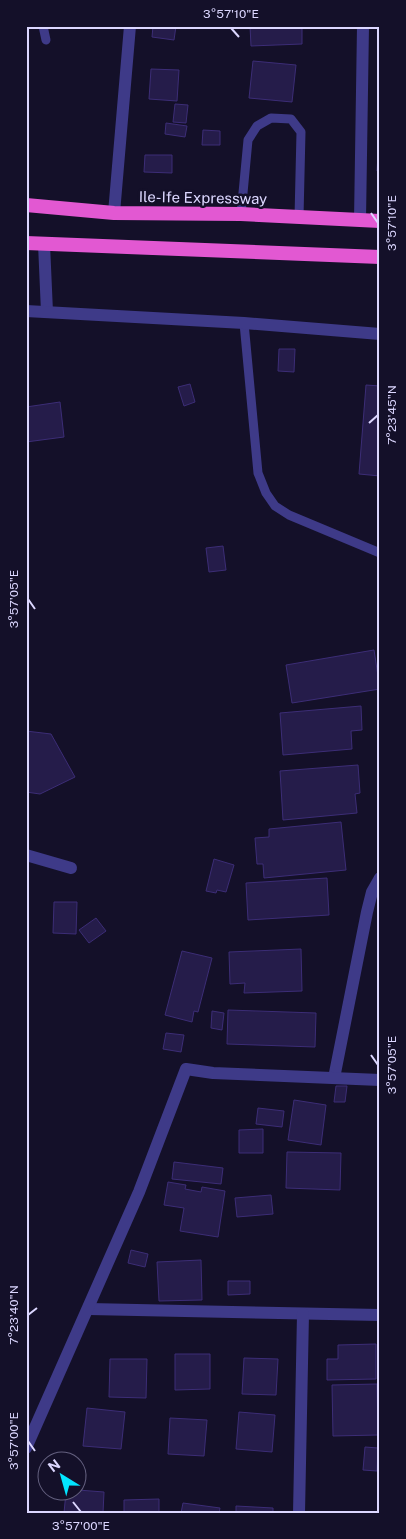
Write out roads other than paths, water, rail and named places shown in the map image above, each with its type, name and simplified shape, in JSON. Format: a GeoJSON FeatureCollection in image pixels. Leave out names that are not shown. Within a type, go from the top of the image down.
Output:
{"type":"FeatureCollection","features":[{"type":"Feature","properties":{"kind":"highway","name":"Ile-Ife Expressway"},"geometry":{"type":"LineString","coordinates":[[26,205],[114,213],[241,214],[380,221]]}},
{"type":"Feature","properties":{"kind":"highway"},"geometry":{"type":"LineString","coordinates":[[26,243],[380,257]]}},
{"type":"Feature","properties":{"kind":"street"},"geometry":{"type":"LineString","coordinates":[[114,213],[130,26]]}},
{"type":"Feature","properties":{"kind":"street"},"geometry":{"type":"LineString","coordinates":[[360,220],[363,26]]}},
{"type":"Feature","properties":{"kind":"street"},"geometry":{"type":"LineString","coordinates":[[44,244],[47,312]]}},
{"type":"Feature","properties":{"kind":"street"},"geometry":{"type":"LineString","coordinates":[[26,311],[244,323],[380,334]]}},
{"type":"Feature","properties":{"kind":"street"},"geometry":{"type":"LineString","coordinates":[[26,855],[71,868]]}},
{"type":"Feature","properties":{"kind":"street"},"geometry":{"type":"LineString","coordinates":[[334,1078],[367,912],[372,892],[380,878]]}},
{"type":"Feature","properties":{"kind":"street"},"geometry":{"type":"LineString","coordinates":[[26,1448],[140,1192],[186,1069],[213,1073],[380,1080]]}},
{"type":"Feature","properties":{"kind":"street"},"geometry":{"type":"LineString","coordinates":[[89,1309],[380,1315]]}},
{"type":"Feature","properties":{"kind":"street"},"geometry":{"type":"LineString","coordinates":[[299,1513],[303,1314]]}},
{"type":"Feature","properties":{"kind":"lane"},"geometry":{"type":"LineString","coordinates":[[43,26],[46,40]]}},
{"type":"Feature","properties":{"kind":"lane"},"geometry":{"type":"LineString","coordinates":[[241,214],[248,140],[256,126],[271,118],[291,119],[301,132],[299,217]]}},
{"type":"Feature","properties":{"kind":"lane"},"geometry":{"type":"LineString","coordinates":[[244,323],[258,472],[266,493],[275,506],[289,515],[380,553]]}}]}
